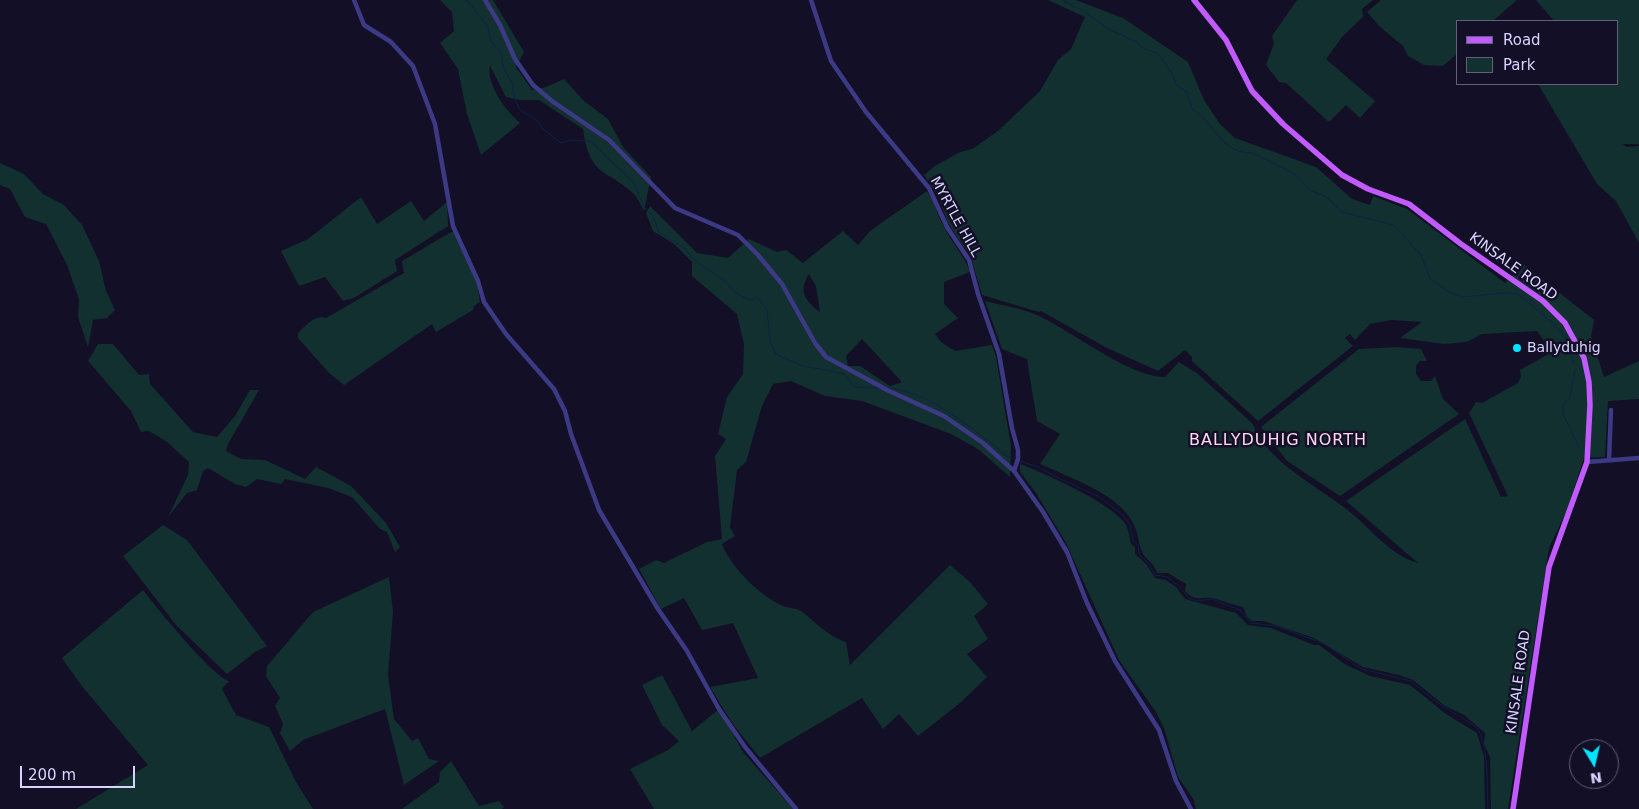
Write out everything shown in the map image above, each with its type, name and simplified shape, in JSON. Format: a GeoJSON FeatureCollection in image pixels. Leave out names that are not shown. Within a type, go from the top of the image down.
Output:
{"type":"FeatureCollection","features":[{"type":"Feature","properties":{"kind":"main road","name":"KINSALE ROAD"},"geometry":{"type":"LineString","coordinates":[[1194,0],[1226,40],[1252,90],[1283,124],[1351,181],[1398,199],[1418,210],[1461,244],[1542,301],[1565,323],[1580,348],[1587,368],[1590,418],[1586,462],[1550,567],[1513,809]]}},
{"type":"Feature","properties":{"kind":"street"},"geometry":{"type":"LineString","coordinates":[[354,0],[364,24],[391,42],[413,66],[435,124],[453,226],[478,281],[484,302],[506,334],[554,389],[565,411],[570,434],[599,510],[658,609],[687,651],[719,709],[745,747],[796,809]]}},
{"type":"Feature","properties":{"kind":"street"},"geometry":{"type":"LineString","coordinates":[[485,0],[500,25],[517,63],[534,85],[552,101],[609,140],[675,208],[738,235],[782,284],[821,351],[841,367],[944,416],[983,443],[1014,471],[1044,512],[1064,548],[1087,603],[1121,673],[1156,725],[1176,781],[1191,809]]}},
{"type":"Feature","properties":{"kind":"street","name":"MYRTLE HILL"},"geometry":{"type":"LineString","coordinates":[[811,0],[831,61],[866,112],[929,188],[944,222],[969,260],[999,354],[1018,461],[1014,471]]}},
{"type":"Feature","properties":{"kind":"street"},"geometry":{"type":"LineString","coordinates":[[1609,460],[1611,410]]}},
{"type":"Feature","properties":{"kind":"street"},"geometry":{"type":"LineString","coordinates":[[1586,462],[1639,458]]}},
{"type":"Feature","properties":{"kind":"green space"},"geometry":{"type":"Polygon","coordinates":[[[440,0],[493,0],[524,52],[516,67],[532,90],[546,87],[564,79],[584,101],[608,119],[623,147],[651,177],[644,211],[634,194],[624,185],[600,170],[595,164],[586,145],[583,129],[539,100],[520,100],[506,97],[490,66],[491,81],[498,97],[520,123],[481,155],[467,114],[458,69],[440,43],[454,31],[452,12],[440,0]]]}},
{"type":"Feature","properties":{"kind":"green space"},"geometry":{"type":"Polygon","coordinates":[[[1048,0],[1076,0],[1123,18],[1188,62],[1204,100],[1220,124],[1235,138],[1316,167],[1352,199],[1370,205],[1373,196],[1407,209],[1505,283],[1523,264],[1594,320],[1591,336],[1604,377],[1639,361],[1639,399],[1608,401],[1605,457],[1584,458],[1567,510],[1549,548],[1508,809],[1491,809],[1490,757],[1484,744],[1485,733],[1464,715],[1445,706],[1413,680],[1363,667],[1314,638],[1264,621],[1252,621],[1247,617],[1243,607],[1210,598],[1197,598],[1189,595],[1185,591],[1186,584],[1168,573],[1157,573],[1142,552],[1133,523],[1116,503],[1092,488],[1040,464],[1060,434],[1037,421],[1027,359],[1002,349],[985,301],[1037,315],[1135,370],[1165,377],[1179,362],[1198,374],[1253,424],[1259,437],[1268,449],[1293,471],[1354,515],[1388,547],[1418,563],[1346,501],[1465,419],[1501,497],[1508,496],[1469,413],[1476,402],[1482,403],[1518,383],[1521,377],[1520,370],[1552,352],[1537,331],[1482,334],[1467,342],[1444,344],[1400,338],[1422,322],[1391,320],[1370,324],[1355,340],[1350,334],[1345,338],[1353,346],[1258,421],[1192,361],[1192,357],[1185,350],[1158,371],[1105,347],[1041,311],[982,295],[971,258],[948,223],[939,198],[924,175],[935,166],[958,153],[974,148],[999,130],[1040,91],[1058,60],[1071,49],[1085,17],[1048,0]]]}},
{"type":"Feature","properties":{"kind":"green space"},"geometry":{"type":"Polygon","coordinates":[[[1297,0],[1373,0],[1362,9],[1363,17],[1343,36],[1326,59],[1375,101],[1360,118],[1346,105],[1329,122],[1286,83],[1279,82],[1266,65],[1274,43],[1272,36],[1297,0]]]}},
{"type":"Feature","properties":{"kind":"green space"},"geometry":{"type":"Polygon","coordinates":[[[1381,0],[1517,0],[1494,20],[1456,20],[1456,55],[1443,66],[1424,65],[1408,56],[1403,46],[1379,26],[1367,12],[1381,0]]]}},
{"type":"Feature","properties":{"kind":"green space"},"geometry":{"type":"Polygon","coordinates":[[[1536,0],[1639,0],[1639,144],[1623,144],[1626,147],[1639,146],[1639,243],[1616,201],[1597,184],[1539,85],[1619,85],[1619,20],[1553,20],[1536,0]]]}},
{"type":"Feature","properties":{"kind":"green space"},"geometry":{"type":"Polygon","coordinates":[[[0,163],[24,174],[43,194],[64,205],[82,225],[99,261],[106,291],[115,310],[107,318],[93,320],[88,347],[78,317],[79,299],[67,265],[46,224],[25,217],[10,189],[0,185],[0,163]]]}},
{"type":"Feature","properties":{"kind":"green space"},"geometry":{"type":"Polygon","coordinates":[[[927,191],[947,233],[965,260],[970,272],[944,282],[944,304],[958,318],[935,334],[941,342],[955,351],[992,345],[996,357],[1011,446],[1010,477],[978,449],[951,434],[862,401],[825,396],[791,381],[773,384],[762,406],[746,462],[737,470],[730,527],[735,536],[722,544],[739,571],[765,596],[783,606],[801,611],[827,632],[846,642],[850,665],[950,565],[970,582],[988,604],[974,616],[988,639],[967,654],[987,677],[960,703],[918,736],[899,714],[883,729],[862,698],[760,758],[732,723],[710,687],[758,678],[733,623],[702,630],[684,598],[661,609],[639,569],[656,560],[664,563],[707,542],[722,539],[715,456],[726,439],[718,434],[727,397],[743,374],[744,344],[737,314],[692,276],[692,262],[674,244],[653,231],[646,213],[650,206],[697,253],[728,258],[749,239],[777,252],[786,250],[803,263],[843,231],[858,245],[870,231],[927,191]],[[809,274],[804,286],[805,295],[810,304],[820,312],[816,286],[809,274]],[[862,339],[846,356],[848,366],[860,366],[890,386],[902,382],[862,339]]]}},
{"type":"Feature","properties":{"kind":"green space"},"geometry":{"type":"Polygon","coordinates":[[[361,197],[377,224],[411,201],[424,221],[447,202],[448,226],[395,260],[397,271],[354,298],[343,301],[325,277],[299,286],[281,251],[308,239],[361,197]]]}},
{"type":"Feature","properties":{"kind":"green space"},"geometry":{"type":"Polygon","coordinates":[[[454,232],[477,283],[480,302],[474,306],[473,310],[436,332],[432,324],[344,385],[329,373],[298,338],[298,333],[314,319],[326,318],[404,273],[402,261],[454,232]]]}},
{"type":"Feature","properties":{"kind":"green space"},"geometry":{"type":"Polygon","coordinates":[[[98,344],[113,344],[139,375],[149,374],[150,384],[193,432],[217,437],[235,416],[250,390],[259,390],[228,444],[226,451],[241,459],[265,460],[305,479],[316,467],[351,486],[386,523],[400,547],[395,552],[387,532],[380,529],[352,497],[328,488],[285,479],[281,484],[257,479],[246,487],[235,484],[208,468],[203,471],[197,490],[187,493],[168,517],[188,475],[189,462],[167,442],[149,431],[141,432],[131,411],[88,361],[98,344]]]}},
{"type":"Feature","properties":{"kind":"green space"},"geometry":{"type":"Polygon","coordinates":[[[1397,347],[1421,349],[1427,361],[1420,361],[1416,366],[1416,374],[1421,381],[1431,381],[1435,376],[1443,399],[1459,414],[1340,496],[1287,461],[1261,427],[1359,349],[1397,347]]]}},
{"type":"Feature","properties":{"kind":"green space"},"geometry":{"type":"Polygon","coordinates":[[[1020,464],[1075,489],[1116,514],[1127,527],[1131,544],[1135,547],[1135,554],[1147,565],[1155,578],[1166,580],[1176,587],[1185,599],[1236,613],[1248,625],[1271,628],[1314,645],[1319,645],[1346,665],[1370,676],[1410,685],[1446,714],[1477,733],[1484,757],[1485,809],[1196,809],[1194,800],[1178,777],[1164,728],[1156,712],[1119,660],[1066,543],[1036,493],[1020,472],[1020,464]]]}},
{"type":"Feature","properties":{"kind":"green space"},"geometry":{"type":"Polygon","coordinates":[[[163,525],[187,540],[267,646],[255,652],[227,674],[176,625],[123,556],[163,525]]]}},
{"type":"Feature","properties":{"kind":"green space"},"geometry":{"type":"Polygon","coordinates":[[[389,577],[393,612],[388,675],[394,719],[412,741],[418,738],[429,759],[439,761],[404,785],[385,709],[303,740],[290,751],[280,733],[283,724],[275,706],[280,698],[266,676],[267,666],[313,612],[389,577]]]}},
{"type":"Feature","properties":{"kind":"green space"},"geometry":{"type":"Polygon","coordinates":[[[143,590],[171,625],[210,667],[229,681],[222,689],[236,715],[269,727],[296,782],[313,809],[76,809],[148,765],[81,685],[62,658],[143,590]]]}},
{"type":"Feature","properties":{"kind":"green space"},"geometry":{"type":"Polygon","coordinates":[[[662,675],[692,731],[719,709],[743,752],[793,809],[654,809],[630,769],[668,750],[679,741],[662,725],[642,685],[662,675]]]}},
{"type":"Feature","properties":{"kind":"green space"},"geometry":{"type":"Polygon","coordinates":[[[451,761],[479,806],[499,801],[504,807],[502,809],[402,809],[439,782],[440,772],[451,761]]]}},
{"type":"Feature","properties":{"kind":"waterway"},"geometry":{"type":"LineString","coordinates":[[467,0],[488,27],[490,40],[502,54],[503,67],[513,84],[513,93],[519,109],[539,122],[542,128],[561,143],[571,140],[590,141],[634,183],[644,207],[653,216],[659,233],[683,247],[697,262],[725,281],[736,293],[749,300],[758,298],[767,309],[770,341],[776,354],[800,365],[844,374],[855,387],[880,388]]}},
{"type":"Feature","properties":{"kind":"waterway"},"geometry":{"type":"LineString","coordinates":[[1062,0],[1082,10],[1110,30],[1137,42],[1144,49],[1157,53],[1172,73],[1176,85],[1187,92],[1192,109],[1233,149],[1253,153],[1295,174],[1310,190],[1328,198],[1342,212],[1394,225],[1421,255],[1430,278],[1449,292],[1462,297],[1503,293],[1518,294],[1554,324],[1565,337],[1574,363]]}},
{"type":"Feature","properties":{"kind":"waterway"},"geometry":{"type":"LineString","coordinates":[[1575,370],[1570,397],[1563,405],[1563,414],[1579,447]]}},
{"type":"Feature","properties":{"kind":"waterway"},"geometry":{"type":"LineString","coordinates":[[886,388],[917,395],[933,403],[965,423],[1005,455],[1016,460]]}},
{"type":"Feature","properties":{"kind":"waterway"},"geometry":{"type":"LineString","coordinates":[[1020,461],[1038,467],[1098,496],[1124,516],[1130,525],[1133,541],[1138,545],[1139,554],[1149,564],[1155,575],[1167,577],[1179,586],[1189,598],[1198,601],[1211,599],[1240,610],[1251,623],[1276,626],[1323,643],[1362,669],[1411,681],[1435,701],[1476,727],[1480,734],[1485,754],[1488,809]]}},
{"type":"Feature","properties":{"kind":"place","name":"Ballyduhig"},"geometry":{"type":"Point","coordinates":[1517,348]}},
{"type":"Feature","properties":{"kind":"district","name":"BALLYDUHIG NORTH"},"geometry":{"type":"Point","coordinates":[1278,441]}}]}
